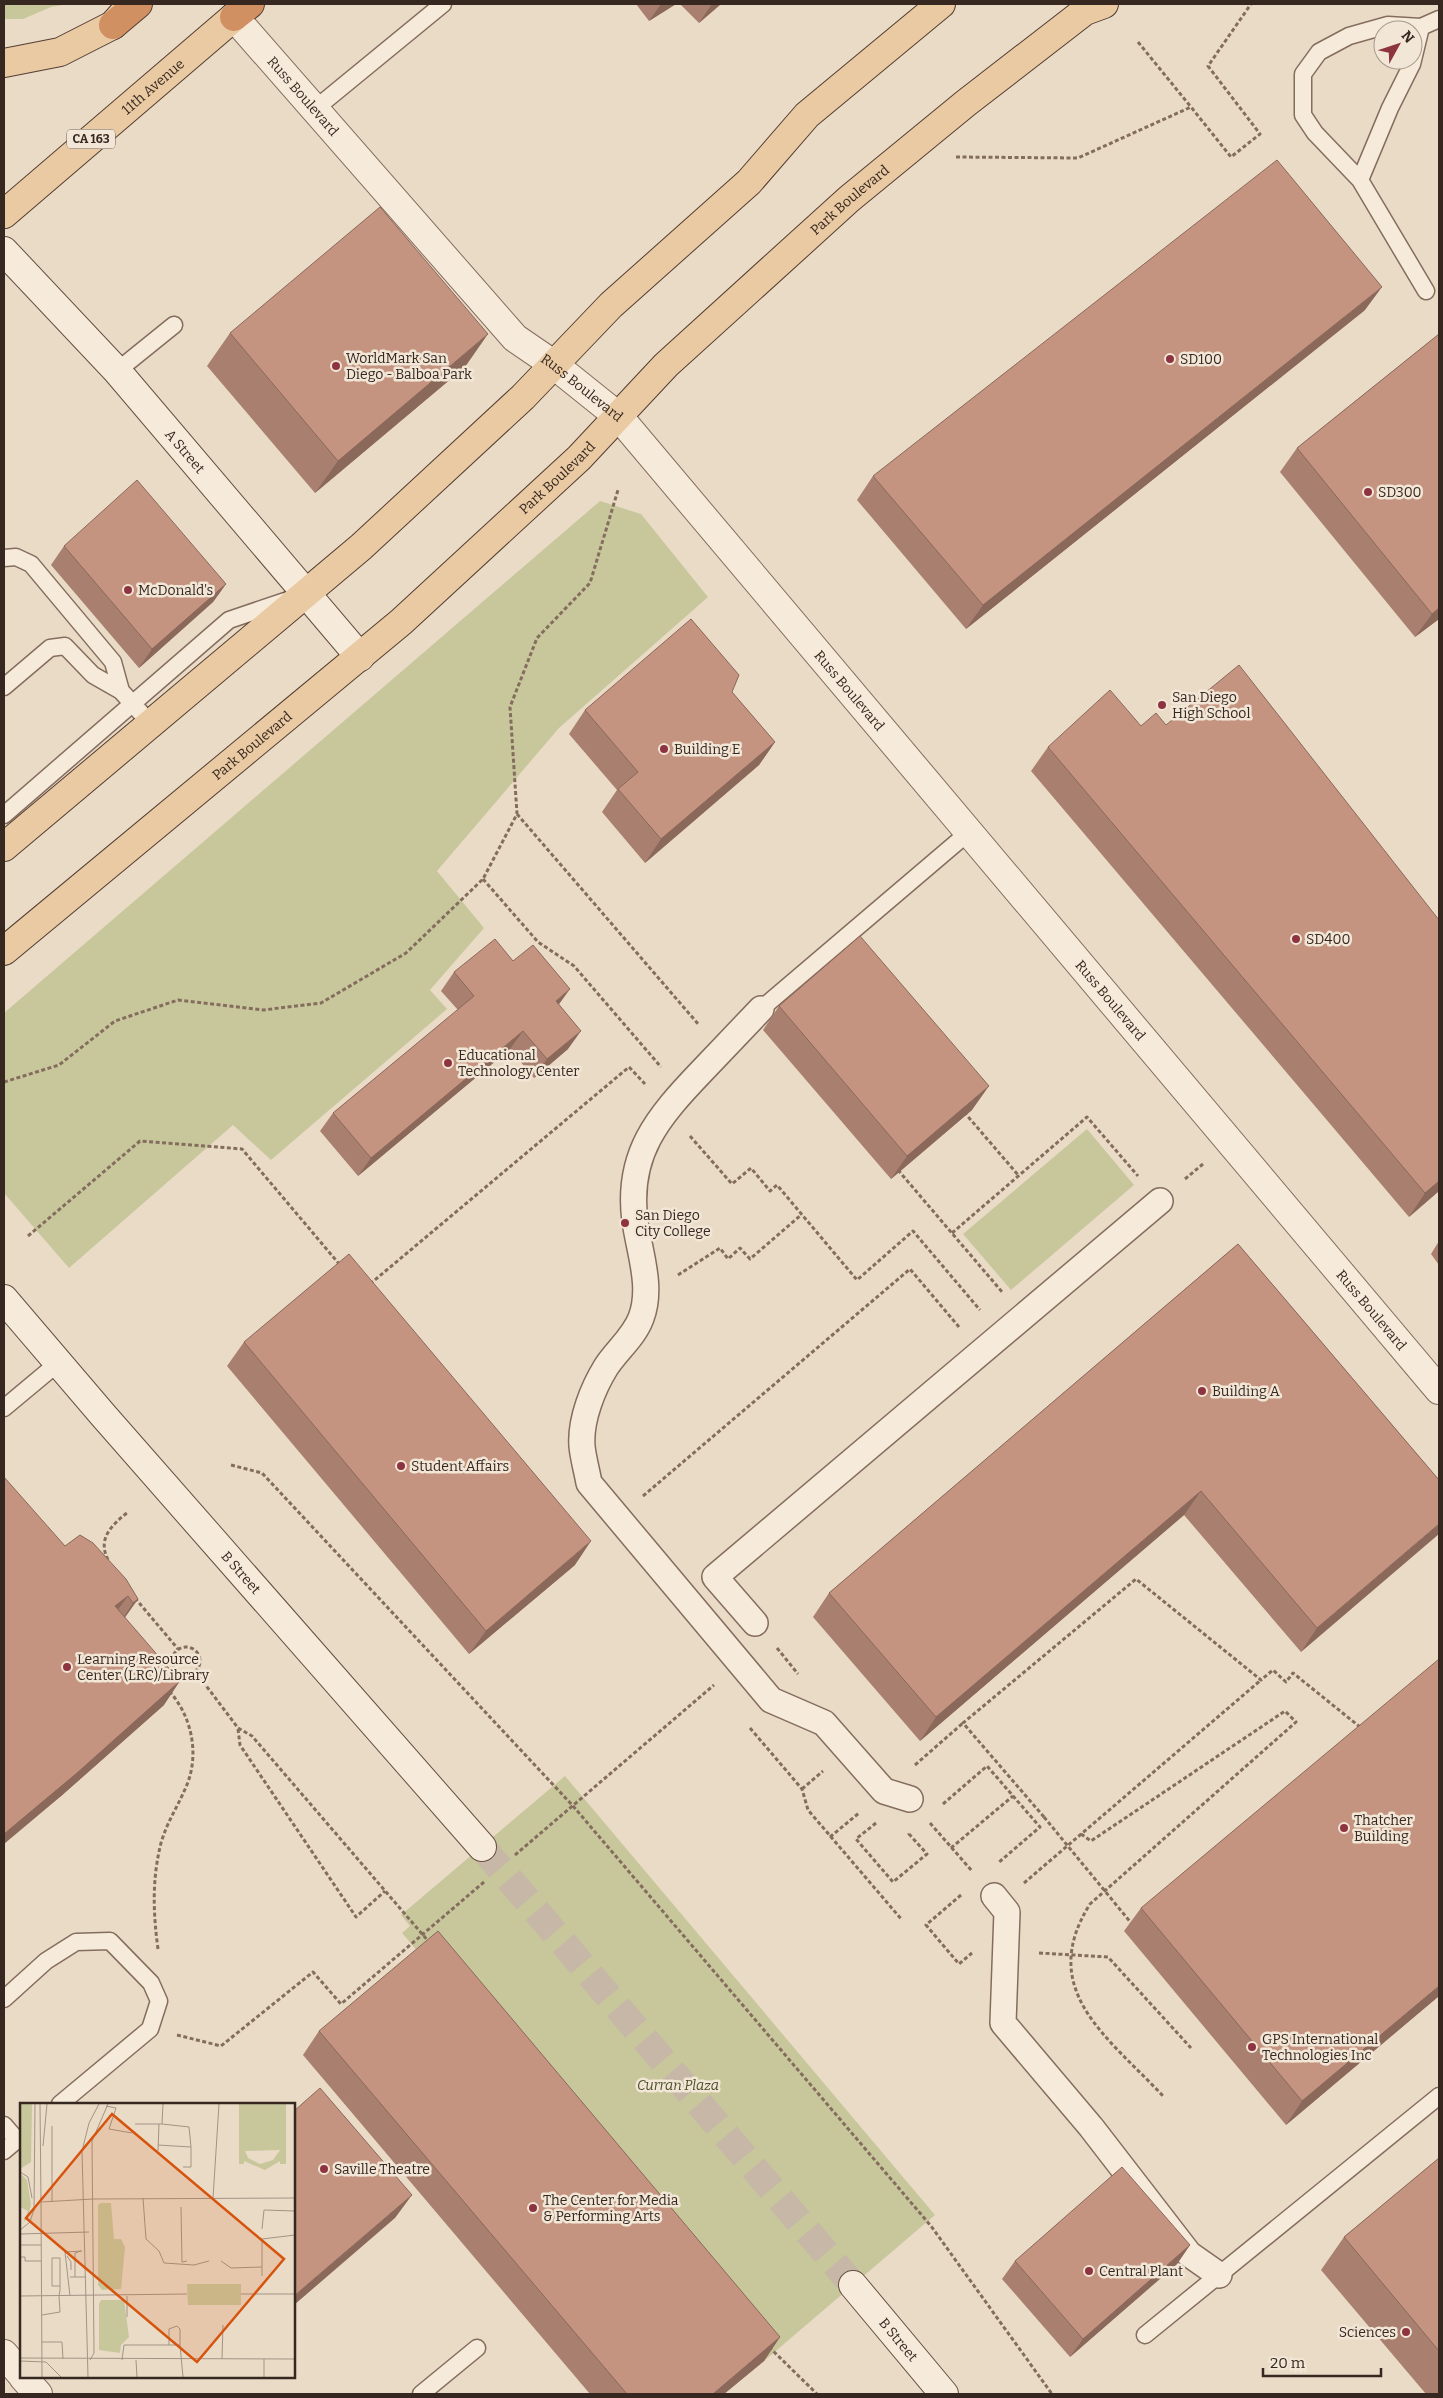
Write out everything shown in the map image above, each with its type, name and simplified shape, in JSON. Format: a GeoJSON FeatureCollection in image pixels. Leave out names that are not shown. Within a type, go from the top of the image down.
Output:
{"type":"FeatureCollection","features":[{"type":"Feature","properties":{"kind":"highway"},"geometry":{"type":"LineString","coordinates":[[113,25],[138,4]]}},
{"type":"Feature","properties":{"kind":"main road"},"geometry":{"type":"LineString","coordinates":[[4,63],[60,52],[113,25],[132,4]]}},
{"type":"Feature","properties":{"kind":"main road"},"geometry":{"type":"LineString","coordinates":[[4,847],[361,547],[516,404],[611,305],[749,182],[807,115],[941,4]]}},
{"type":"Feature","properties":{"kind":"main road","name":"Park Boulevard"},"geometry":{"type":"LineString","coordinates":[[4,951],[360,657],[580,458],[666,365],[849,199],[966,103],[1085,11],[1104,4]]}},
{"type":"Feature","properties":{"kind":"main road","name":"11th Avenue"},"geometry":{"type":"LineString","coordinates":[[4,214],[242,10]]}},
{"type":"Feature","properties":{"kind":"street","name":"Russ Boulevard"},"geometry":{"type":"LineString","coordinates":[[242,10],[316,110],[515,338],[553,364],[619,417],[1439,1390]]}},
{"type":"Feature","properties":{"kind":"street","name":"A Street"},"geometry":{"type":"LineString","coordinates":[[4,251],[117,371],[360,657]]}},
{"type":"Feature","properties":{"kind":"street"},"geometry":{"type":"LineString","coordinates":[[761,1009],[666,1108],[653,1128],[640,1157],[633,1187],[634,1220],[643,1266],[646,1296],[642,1317],[628,1341],[607,1366],[594,1390],[586,1416],[582,1444],[589,1483],[771,1700],[824,1723],[884,1791],[907,1799]]}},
{"type":"Feature","properties":{"kind":"street"},"geometry":{"type":"LineString","coordinates":[[755,1623],[715,1577],[1160,1201]]}},
{"type":"Feature","properties":{"kind":"street","name":"B Street"},"geometry":{"type":"LineString","coordinates":[[4,1299],[482,1847]]}},
{"type":"Feature","properties":{"kind":"street"},"geometry":{"type":"LineString","coordinates":[[997,1900],[1007,1912],[1003,2023],[1091,2127],[1189,2254],[1219,2275]]}},
{"type":"Feature","properties":{"kind":"street","name":"B Street"},"geometry":{"type":"LineString","coordinates":[[853,2285],[944,2394]]}},
{"type":"Feature","properties":{"kind":"street"},"geometry":{"type":"LineString","coordinates":[[4,2354],[20,2373]]}},
{"type":"Feature","properties":{"kind":"street"},"geometry":{"type":"LineString","coordinates":[[25,2378],[38,2394]]}},
{"type":"Feature","properties":{"kind":"lane"},"geometry":{"type":"LineString","coordinates":[[316,110],[443,4]]}},
{"type":"Feature","properties":{"kind":"lane"},"geometry":{"type":"LineString","coordinates":[[1423,26],[1439,19]]}},
{"type":"Feature","properties":{"kind":"lane"},"geometry":{"type":"LineString","coordinates":[[1373,29],[1349,36],[1320,52],[1303,74],[1303,115],[1315,133],[1360,180],[1426,291]]}},
{"type":"Feature","properties":{"kind":"lane"},"geometry":{"type":"LineString","coordinates":[[1360,180],[1390,108],[1409,70]]}},
{"type":"Feature","properties":{"kind":"lane"},"geometry":{"type":"LineString","coordinates":[[117,371],[174,325]]}},
{"type":"Feature","properties":{"kind":"lane"},"geometry":{"type":"LineString","coordinates":[[4,558],[16,557],[31,564],[113,662],[121,691]]}},
{"type":"Feature","properties":{"kind":"lane"},"geometry":{"type":"LineString","coordinates":[[4,815],[229,620],[307,593]]}},
{"type":"Feature","properties":{"kind":"lane"},"geometry":{"type":"LineString","coordinates":[[4,687],[50,648],[65,646],[93,676],[121,691],[151,724]]}},
{"type":"Feature","properties":{"kind":"lane"},"geometry":{"type":"LineString","coordinates":[[761,1009],[969,832]]}},
{"type":"Feature","properties":{"kind":"lane"},"geometry":{"type":"LineString","coordinates":[[4,1408],[58,1363]]}},
{"type":"Feature","properties":{"kind":"lane"},"geometry":{"type":"LineString","coordinates":[[4,1999],[46,1961],[76,1942],[110,1941],[151,1983],[159,2001],[150,2029],[61,2103]]}},
{"type":"Feature","properties":{"kind":"lane"},"geometry":{"type":"LineString","coordinates":[[1145,2335],[1439,2096]]}},
{"type":"Feature","properties":{"kind":"lane"},"geometry":{"type":"LineString","coordinates":[[4,2125],[19,2138],[4,2151]]}},
{"type":"Feature","properties":{"kind":"lane"},"geometry":{"type":"LineString","coordinates":[[421,2394],[477,2348]]}},
{"type":"Feature","properties":{"kind":"path"},"geometry":{"type":"LineString","coordinates":[[1138,42],[1231,157],[1260,134],[1208,66],[1251,4]]}},
{"type":"Feature","properties":{"kind":"path"},"geometry":{"type":"LineString","coordinates":[[955,157],[1078,158],[1191,107]]}},
{"type":"Feature","properties":{"kind":"path"},"geometry":{"type":"LineString","coordinates":[[4,1082],[59,1064],[115,1021],[178,1000],[263,1010],[321,1003],[406,953],[483,879],[517,814],[510,707],[537,638],[590,583],[618,490]]}},
{"type":"Feature","properties":{"kind":"path"},"geometry":{"type":"LineString","coordinates":[[517,814],[687,1010]]}},
{"type":"Feature","properties":{"kind":"path"},"geometry":{"type":"LineString","coordinates":[[483,879],[538,942],[574,966],[645,1049]]}},
{"type":"Feature","properties":{"kind":"path"},"geometry":{"type":"LineString","coordinates":[[362,1290],[629,1067],[732,1184],[751,1168],[770,1191],[777,1185],[856,1280],[913,1231],[982,1312]]}},
{"type":"Feature","properties":{"kind":"path"},"geometry":{"type":"LineString","coordinates":[[961,1108],[1019,1176]]}},
{"type":"Feature","properties":{"kind":"path"},"geometry":{"type":"LineString","coordinates":[[952,1233],[1087,1117],[1160,1201]]}},
{"type":"Feature","properties":{"kind":"path"},"geometry":{"type":"LineString","coordinates":[[28,1236],[140,1140],[242,1149],[343,1268]]}},
{"type":"Feature","properties":{"kind":"path"},"geometry":{"type":"LineString","coordinates":[[1180,1184],[1206,1162]]}},
{"type":"Feature","properties":{"kind":"path"},"geometry":{"type":"LineString","coordinates":[[893,1165],[1023,1317]]}},
{"type":"Feature","properties":{"kind":"path"},"geometry":{"type":"LineString","coordinates":[[646,1296],[720,1248],[728,1259],[740,1248],[750,1259],[802,1215]]}},
{"type":"Feature","properties":{"kind":"path"},"geometry":{"type":"LineString","coordinates":[[637,1501],[910,1269],[980,1353]]}},
{"type":"Feature","properties":{"kind":"path"},"geometry":{"type":"LineString","coordinates":[[230,1465],[262,1473],[573,1806],[931,2226],[1052,2394]]}},
{"type":"Feature","properties":{"kind":"path"},"geometry":{"type":"LineString","coordinates":[[111,1567],[103,1545],[112,1526],[128,1512]]}},
{"type":"Feature","properties":{"kind":"path"},"geometry":{"type":"LineString","coordinates":[[1132,1925],[1044,1817],[963,1723],[1136,1579],[1261,1680]]}},
{"type":"Feature","properties":{"kind":"path"},"geometry":{"type":"LineString","coordinates":[[132,1594],[178,1649]]}},
{"type":"Feature","properties":{"kind":"path"},"geometry":{"type":"LineString","coordinates":[[187,1647],[198,1655],[199,1663],[195,1671],[188,1675],[176,1670],[172,1662],[178,1649],[187,1647]]}},
{"type":"Feature","properties":{"kind":"path"},"geometry":{"type":"LineString","coordinates":[[997,1900],[1080,1834],[1273,1670],[1286,1682],[1293,1673],[1364,1731]]}},
{"type":"Feature","properties":{"kind":"path"},"geometry":{"type":"LineString","coordinates":[[195,1671],[238,1728],[252,1736],[435,1950]]}},
{"type":"Feature","properties":{"kind":"path"},"geometry":{"type":"LineString","coordinates":[[512,1857],[714,1686]]}},
{"type":"Feature","properties":{"kind":"path"},"geometry":{"type":"LineString","coordinates":[[159,1954],[152,1898],[156,1868],[167,1822],[186,1787],[192,1764],[190,1728],[183,1711],[168,1690]]}},
{"type":"Feature","properties":{"kind":"path"},"geometry":{"type":"LineString","coordinates":[[1080,1834],[1091,1841],[1285,1711],[1296,1722],[1090,1904],[1074,1935],[1070,1955],[1072,1978],[1080,2004],[1092,2020],[1163,2096]]}},
{"type":"Feature","properties":{"kind":"path"},"geometry":{"type":"LineString","coordinates":[[748,1725],[802,1789],[808,1810],[902,1920]]}},
{"type":"Feature","properties":{"kind":"path"},"geometry":{"type":"LineString","coordinates":[[238,1728],[240,1745],[356,1917],[385,1891]]}},
{"type":"Feature","properties":{"kind":"path"},"geometry":{"type":"LineString","coordinates":[[940,1807],[987,1766],[1040,1827],[992,1868]]}},
{"type":"Feature","properties":{"kind":"path"},"geometry":{"type":"LineString","coordinates":[[951,1848],[1013,1796]]}},
{"type":"Feature","properties":{"kind":"path"},"geometry":{"type":"LineString","coordinates":[[907,1799],[856,1839],[893,1882],[926,1854],[909,1834],[915,1829]]}},
{"type":"Feature","properties":{"kind":"path"},"geometry":{"type":"LineString","coordinates":[[934,1828],[966,1864]]}},
{"type":"Feature","properties":{"kind":"path"},"geometry":{"type":"LineString","coordinates":[[196,2040],[221,2046],[313,1972],[341,2004],[490,1877]]}},
{"type":"Feature","properties":{"kind":"path"},"geometry":{"type":"LineString","coordinates":[[964,1893],[926,1925],[959,1964],[977,1949],[1108,1957],[1191,2048]]}},
{"type":"Feature","properties":{"kind":"path"},"geometry":{"type":"LineString","coordinates":[[762,2339],[775,2355],[817,2394]]}},
{"type":"Feature","properties":{"kind":"green space"},"geometry":{"type":"Polygon","coordinates":[[[4,4],[68,4],[51,7],[23,19],[4,19],[4,4]]]}},
{"type":"Feature","properties":{"kind":"green space"},"geometry":{"type":"Polygon","coordinates":[[[600,501],[641,514],[708,597],[559,728],[437,871],[484,928],[430,990],[447,1009],[271,1160],[233,1125],[69,1268],[4,1193],[4,1013],[600,501]]]}},
{"type":"Feature","properties":{"kind":"green space"},"geometry":{"type":"Polygon","coordinates":[[[1087,1129],[1134,1185],[1011,1290],[963,1234],[1087,1129]]]}},
{"type":"Feature","properties":{"kind":"green space","name":"Curran Plaza"},"geometry":{"type":"Polygon","coordinates":[[[565,1776],[935,2215],[764,2361],[402,1933],[410,1926],[401,1915],[565,1776]]]}},
{"type":"Feature","properties":{"kind":"building","name":"SD100"},"geometry":{"type":"Polygon","coordinates":[[[1277,160],[1382,287],[983,605],[873,476],[1277,160]]]}},
{"type":"Feature","properties":{"kind":"building","name":"WorldMark San Diego - Balboa Park"},"geometry":{"type":"Polygon","coordinates":[[[380,207],[488,334],[338,461],[230,333],[380,207]]]}},
{"type":"Feature","properties":{"kind":"building","name":"SD300"},"geometry":{"type":"Polygon","coordinates":[[[1439,334],[1439,608],[1432,614],[1297,448],[1439,334]]]}},
{"type":"Feature","properties":{"kind":"building"},"geometry":{"type":"Polygon","coordinates":[[[137,480],[226,584],[152,649],[64,546],[137,480]]]}},
{"type":"Feature","properties":{"kind":"building","name":"Building E"},"geometry":{"type":"Polygon","coordinates":[[[691,619],[739,675],[732,692],[775,742],[661,839],[618,789],[638,772],[585,710],[691,619]]]}},
{"type":"Feature","properties":{"kind":"building","name":"SD400"},"geometry":{"type":"Polygon","coordinates":[[[1239,665],[1439,920],[1439,1181],[1425,1193],[1048,747],[1110,690],[1141,726],[1156,713],[1166,725],[1239,665]]]}},
{"type":"Feature","properties":{"kind":"building"},"geometry":{"type":"Polygon","coordinates":[[[860,936],[989,1086],[907,1156],[779,1006],[860,936]]]}},
{"type":"Feature","properties":{"kind":"building","name":"Educational Technology Center"},"geometry":{"type":"Polygon","coordinates":[[[495,939],[513,961],[533,945],[570,989],[556,1001],[581,1031],[547,1059],[523,1031],[371,1158],[333,1113],[474,996],[454,972],[495,939]]]}},
{"type":"Feature","properties":{"kind":"building","name":"Building A"},"geometry":{"type":"Polygon","coordinates":[[[1238,1244],[1439,1480],[1439,1524],[1317,1628],[1201,1491],[936,1717],[829,1593],[1238,1244]]]}},
{"type":"Feature","properties":{"kind":"building","name":"Student Affairs"},"geometry":{"type":"Polygon","coordinates":[[[349,1254],[591,1541],[486,1631],[244,1342],[349,1254]]]}},
{"type":"Feature","properties":{"kind":"building","name":"Learning Resource Center (LRC)/Library"},"geometry":{"type":"Polygon","coordinates":[[[4,1477],[65,1546],[80,1535],[93,1543],[126,1579],[138,1599],[133,1603],[128,1596],[115,1606],[180,1681],[77,1773],[4,1834],[4,1477]]]}},
{"type":"Feature","properties":{"kind":"building","name":"Thatcher Building"},"geometry":{"type":"Polygon","coordinates":[[[1439,1659],[1439,1986],[1302,2101],[1141,1908],[1439,1659]]]}},
{"type":"Feature","properties":{"kind":"building","name":"The Center for Media & Performing Arts"},"geometry":{"type":"Polygon","coordinates":[[[438,1931],[780,2337],[713,2394],[627,2394],[319,2031],[438,1931]]]}},
{"type":"Feature","properties":{"kind":"building","name":"Saville Theatre"},"geometry":{"type":"Polygon","coordinates":[[[320,2088],[412,2195],[295,2295],[295,2110],[320,2088]]]}},
{"type":"Feature","properties":{"kind":"building"},"geometry":{"type":"Polygon","coordinates":[[[1439,2158],[1439,2351],[1344,2237],[1439,2158]]]}},
{"type":"Feature","properties":{"kind":"building","name":"Central Plant"},"geometry":{"type":"Polygon","coordinates":[[[1122,2167],[1190,2245],[1083,2339],[1015,2261],[1122,2167]]]}},
{"type":"Feature","properties":{"kind":"tunnel"},"geometry":{"type":"LineString","coordinates":[[482,1847],[853,2285]]}},
{"type":"Feature","properties":{"kind":"place","name":"SD100"},"geometry":{"type":"Point","coordinates":[1170,359]}},
{"type":"Feature","properties":{"kind":"place","name":"WorldMark San Diego - Balboa Park"},"geometry":{"type":"Point","coordinates":[336,366]}},
{"type":"Feature","properties":{"kind":"place","name":"SD300"},"geometry":{"type":"Point","coordinates":[1368,492]}},
{"type":"Feature","properties":{"kind":"place","name":"McDonald's"},"geometry":{"type":"Point","coordinates":[128,590]}},
{"type":"Feature","properties":{"kind":"place","name":"San Diego High School"},"geometry":{"type":"Point","coordinates":[1162,705]}},
{"type":"Feature","properties":{"kind":"place","name":"Building E"},"geometry":{"type":"Point","coordinates":[664,749]}},
{"type":"Feature","properties":{"kind":"place","name":"SD400"},"geometry":{"type":"Point","coordinates":[1296,939]}},
{"type":"Feature","properties":{"kind":"place","name":"Educational Technology Center"},"geometry":{"type":"Point","coordinates":[448,1063]}},
{"type":"Feature","properties":{"kind":"place","name":"San Diego City College"},"geometry":{"type":"Point","coordinates":[625,1223]}},
{"type":"Feature","properties":{"kind":"place","name":"Building A"},"geometry":{"type":"Point","coordinates":[1202,1391]}},
{"type":"Feature","properties":{"kind":"place","name":"Student Affairs"},"geometry":{"type":"Point","coordinates":[401,1466]}},
{"type":"Feature","properties":{"kind":"place","name":"Learning Resource Center (LRC)/Library"},"geometry":{"type":"Point","coordinates":[67,1667]}},
{"type":"Feature","properties":{"kind":"place","name":"Thatcher Building"},"geometry":{"type":"Point","coordinates":[1344,1828]}},
{"type":"Feature","properties":{"kind":"place","name":"GPS International Technologies Inc"},"geometry":{"type":"Point","coordinates":[1252,2047]}},
{"type":"Feature","properties":{"kind":"place","name":"Saville Theatre"},"geometry":{"type":"Point","coordinates":[324,2169]}},
{"type":"Feature","properties":{"kind":"place","name":"The Center for Media & Performing Arts"},"geometry":{"type":"Point","coordinates":[533,2208]}},
{"type":"Feature","properties":{"kind":"place","name":"Central Plant"},"geometry":{"type":"Point","coordinates":[1089,2271]}},
{"type":"Feature","properties":{"kind":"place","name":"Sciences"},"geometry":{"type":"Point","coordinates":[1406,2332]}}]}
